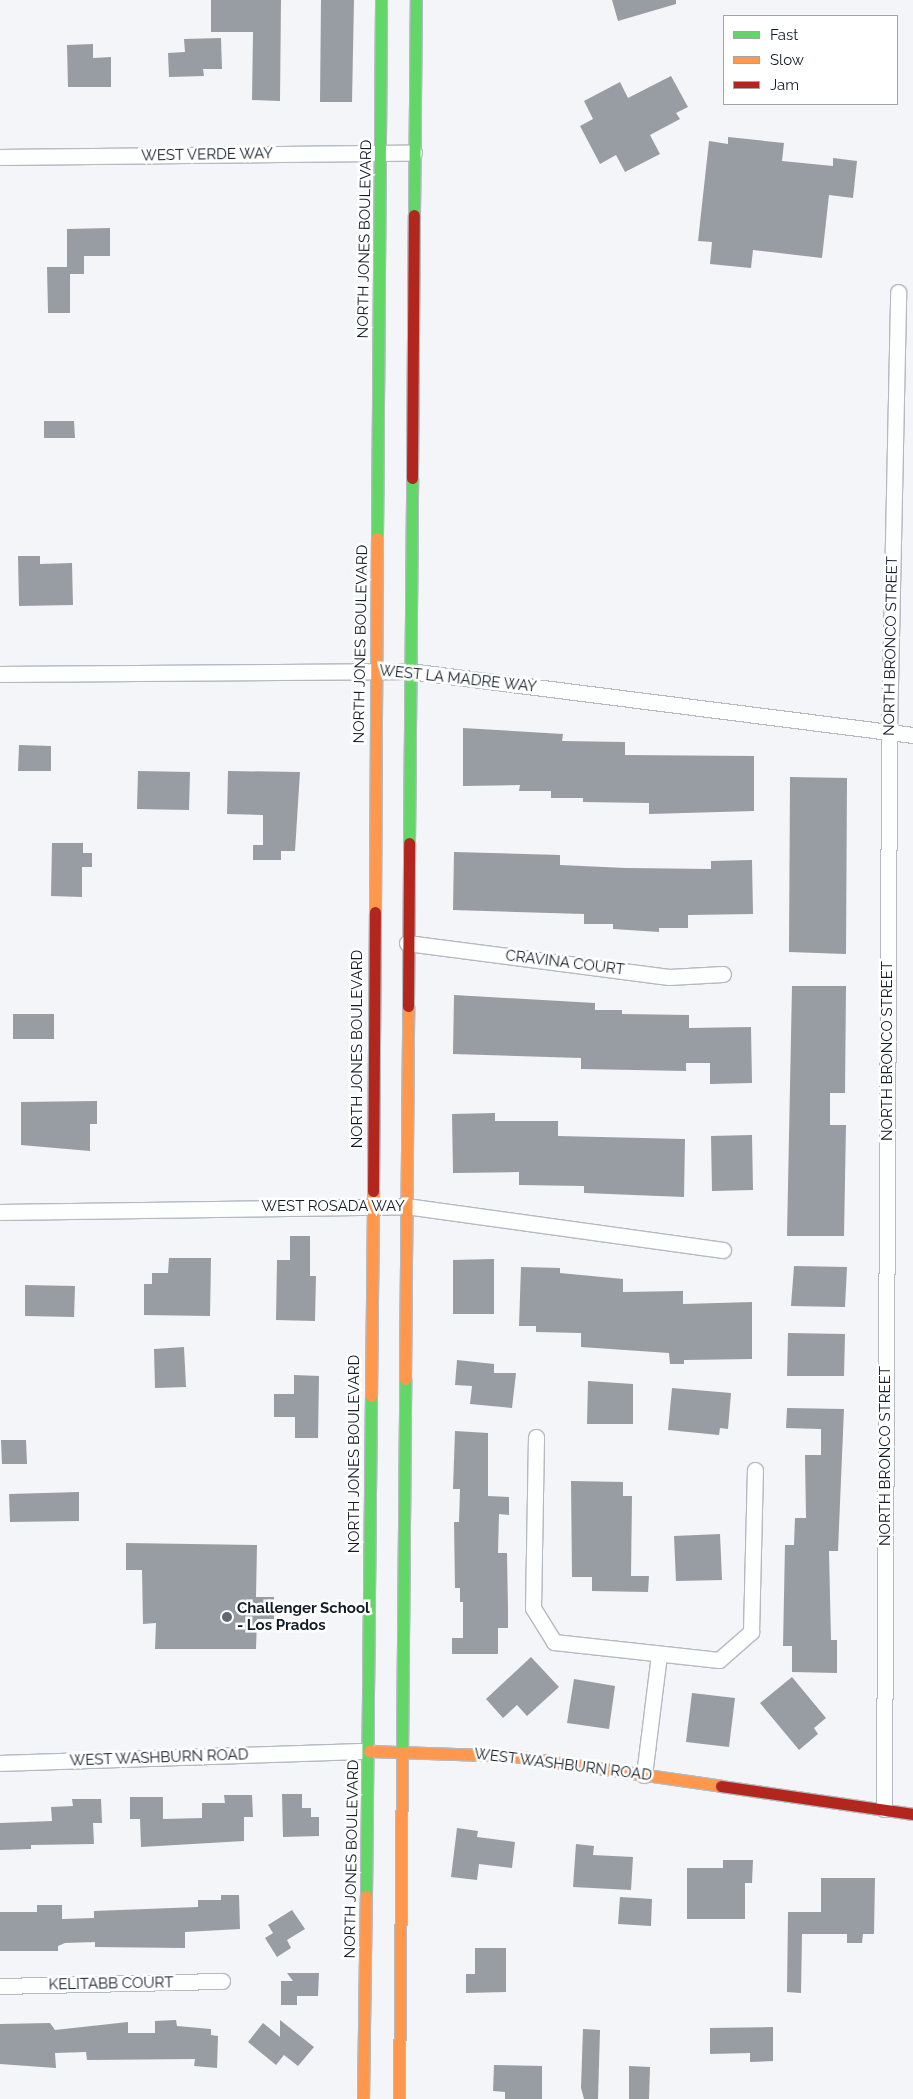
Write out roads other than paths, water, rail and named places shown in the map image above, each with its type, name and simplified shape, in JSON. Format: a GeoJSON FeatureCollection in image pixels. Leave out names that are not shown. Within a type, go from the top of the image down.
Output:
{"type":"FeatureCollection","features":[{"type":"Feature","properties":{"kind":"main road","name":"NORTH JONES BOULEVARD"},"geometry":{"type":"LineString","coordinates":[[363,2099],[369,1751],[381,0]]}},
{"type":"Feature","properties":{"kind":"main road"},"geometry":{"type":"LineString","coordinates":[[399,2099],[409,671],[416,0]]}},
{"type":"Feature","properties":{"kind":"main road","name":"WEST WASHBURN ROAD"},"geometry":{"type":"LineString","coordinates":[[369,1751],[402,1750],[514,1756],[913,1814]]}},
{"type":"Feature","properties":{"kind":"street","name":"WEST VERDE WAY"},"geometry":{"type":"LineString","coordinates":[[0,157],[414,153]]}},
{"type":"Feature","properties":{"kind":"street","name":"NORTH BRONCO STREET"},"geometry":{"type":"LineString","coordinates":[[884,1810],[888,732],[898,292]]}},
{"type":"Feature","properties":{"kind":"street","name":"WEST LA MADRE WAY"},"geometry":{"type":"LineString","coordinates":[[0,674],[375,669],[409,671],[913,735]]}},
{"type":"Feature","properties":{"kind":"street","name":"CRAVINA COURT"},"geometry":{"type":"LineString","coordinates":[[407,943],[669,977],[723,974]]}},
{"type":"Feature","properties":{"kind":"street","name":"WEST ROSADA WAY"},"geometry":{"type":"LineString","coordinates":[[0,1212],[372,1205],[406,1206],[722,1250]]}},
{"type":"Feature","properties":{"kind":"street"},"geometry":{"type":"LineString","coordinates":[[536,1437],[533,1608],[554,1642],[719,1660],[751,1632],[755,1470]]}},
{"type":"Feature","properties":{"kind":"street"},"geometry":{"type":"LineString","coordinates":[[644,1775],[659,1654]]}},
{"type":"Feature","properties":{"kind":"street","name":"WEST WASHBURN ROAD"},"geometry":{"type":"LineString","coordinates":[[0,1763],[369,1751]]}},
{"type":"Feature","properties":{"kind":"street","name":"KELITABB COURT"},"geometry":{"type":"LineString","coordinates":[[0,1986],[222,1981]]}},
{"type":"Feature","properties":{"kind":"place","name":"Challenger School - Los Prados"},"geometry":{"type":"Point","coordinates":[227,1617]}}]}
